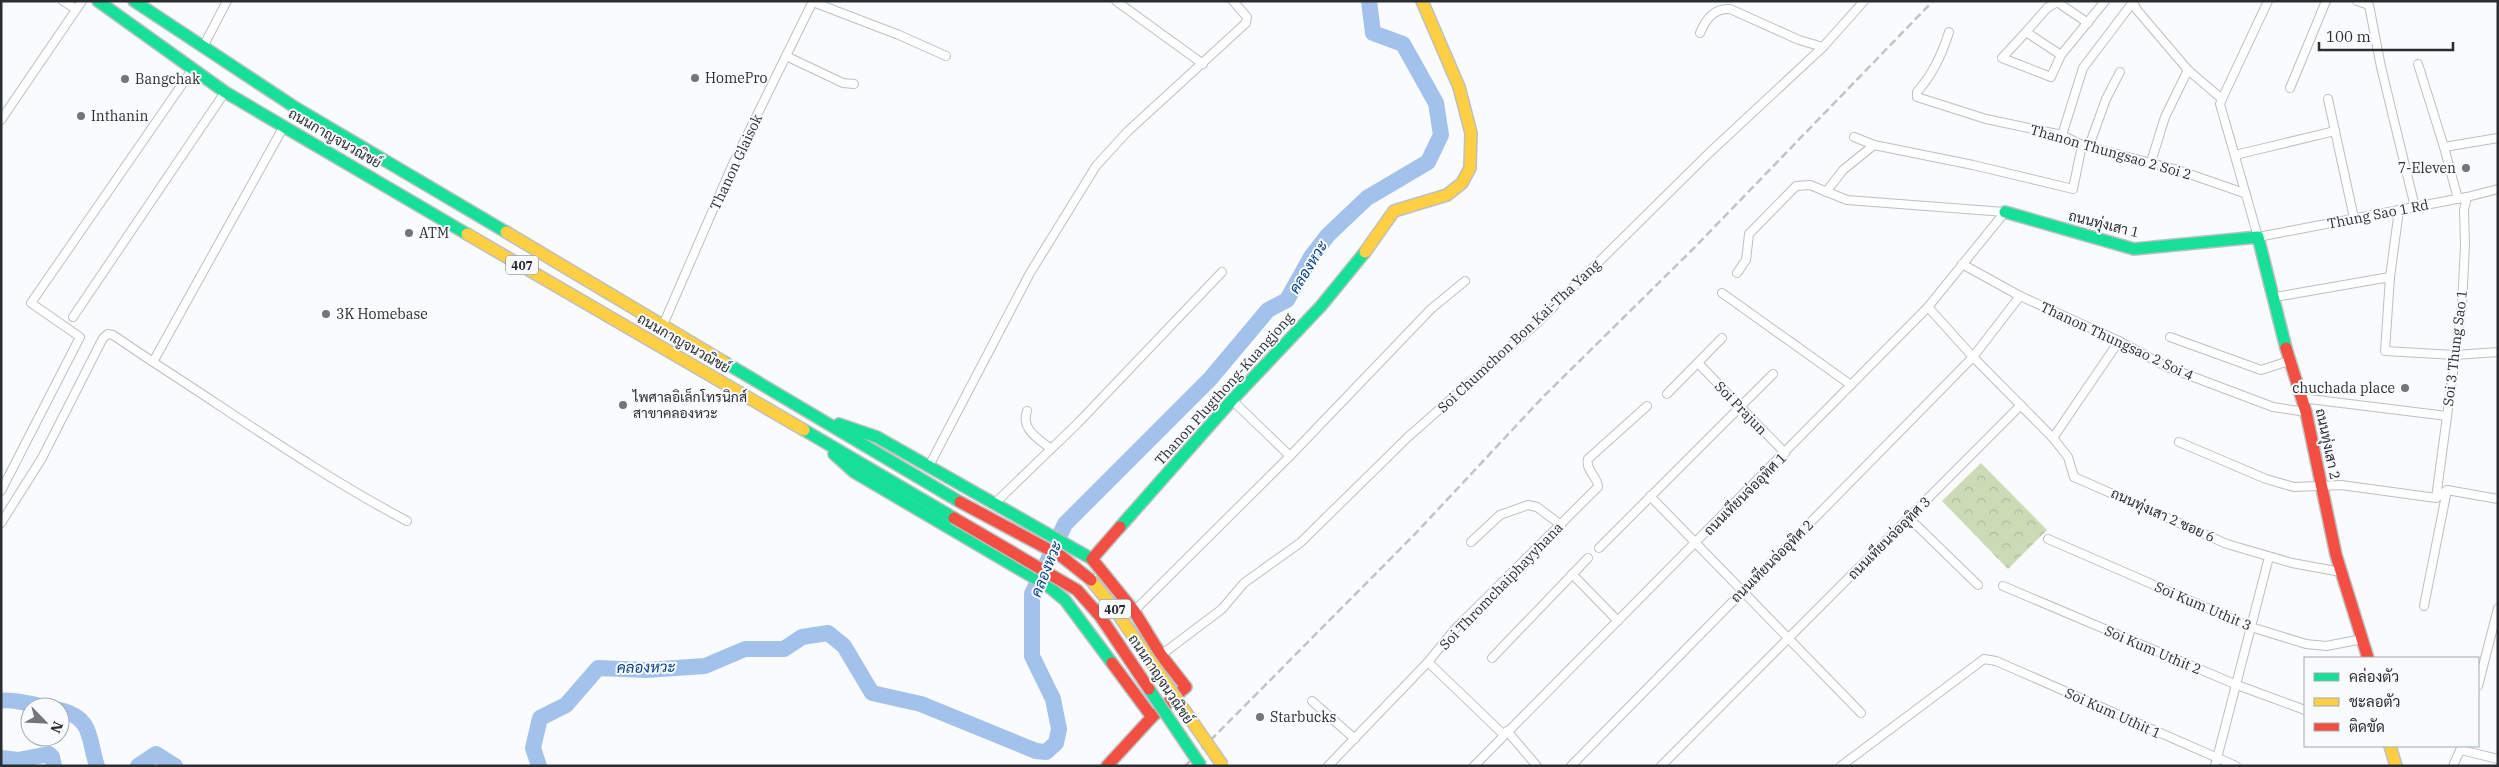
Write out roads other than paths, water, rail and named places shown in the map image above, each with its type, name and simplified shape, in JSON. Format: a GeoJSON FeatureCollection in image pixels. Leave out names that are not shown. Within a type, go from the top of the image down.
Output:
{"type":"FeatureCollection","features":[{"type":"Feature","properties":{"kind":"main road","name":"ถนนกาญจนวณิชย์"},"geometry":{"type":"LineString","coordinates":[[98,1],[225,92],[1077,590],[1100,616],[1201,766]]}},
{"type":"Feature","properties":{"kind":"main road","name":"ถนนกาญจนวณิชย์"},"geometry":{"type":"LineString","coordinates":[[134,1],[296,108],[960,502],[1061,556],[1090,579],[1113,607],[1223,766]]}},
{"type":"Feature","properties":{"kind":"main road","name":"Thanon Plugthong-Kuangjong"},"geometry":{"type":"LineString","coordinates":[[1092,559],[1232,400],[1320,306],[1366,250],[1394,211],[1447,195],[1456,190],[1467,175],[1472,150],[1471,133],[1460,87],[1422,1]]}},
{"type":"Feature","properties":{"kind":"main road","name":"ถนนทุ่งเสา 1"},"geometry":{"type":"LineString","coordinates":[[2006,212],[2134,249],[2258,237]]}},
{"type":"Feature","properties":{"kind":"main road","name":"ถนนทุ่งเสา 2"},"geometry":{"type":"LineString","coordinates":[[2258,237],[2275,297],[2289,361],[2306,412],[2341,572],[2368,657]]}},
{"type":"Feature","properties":{"kind":"main road"},"geometry":{"type":"LineString","coordinates":[[820,418],[878,437],[1092,559],[1134,611],[1161,655],[1186,687],[1152,717],[1107,766]]}},
{"type":"Feature","properties":{"kind":"main road"},"geometry":{"type":"LineString","coordinates":[[812,434],[854,472],[1048,586],[1065,600],[1152,717]]}},
{"type":"Feature","properties":{"kind":"main road"},"geometry":{"type":"LineString","coordinates":[[2390,747],[2396,766]]}},
{"type":"Feature","properties":{"kind":"street"},"geometry":{"type":"LineString","coordinates":[[63,1],[76,9]]}},
{"type":"Feature","properties":{"kind":"street"},"geometry":{"type":"LineString","coordinates":[[1,120],[82,1]]}},
{"type":"Feature","properties":{"kind":"street"},"geometry":{"type":"LineString","coordinates":[[203,47],[227,1]]}},
{"type":"Feature","properties":{"kind":"street"},"geometry":{"type":"LineString","coordinates":[[1116,1],[1203,64]]}},
{"type":"Feature","properties":{"kind":"street"},"geometry":{"type":"LineString","coordinates":[[929,466],[1030,272],[1096,166],[1127,132],[1246,23],[1247,17],[1233,1]]}},
{"type":"Feature","properties":{"kind":"street","name":"Soi Chumchon Bon Kai-Tha Yang"},"geometry":{"type":"LineString","coordinates":[[1161,655],[1222,609],[1244,583],[1300,543],[1408,438],[1536,324],[1708,154],[1823,47],[1864,1]]}},
{"type":"Feature","properties":{"kind":"street"},"geometry":{"type":"LineString","coordinates":[[2088,23],[2057,2],[2047,8],[2002,58],[2051,77],[2061,55],[2088,23],[2105,1]]}},
{"type":"Feature","properties":{"kind":"street"},"geometry":{"type":"LineString","coordinates":[[2062,135],[2083,68],[2133,1],[2137,10],[2188,70],[2222,99]]}},
{"type":"Feature","properties":{"kind":"street"},"geometry":{"type":"LineString","coordinates":[[2258,237],[2220,104],[2268,1]]}},
{"type":"Feature","properties":{"kind":"street"},"geometry":{"type":"LineString","coordinates":[[2290,88],[2326,1]]}},
{"type":"Feature","properties":{"kind":"street"},"geometry":{"type":"LineString","coordinates":[[2358,1],[2369,5],[2381,67],[2415,207]]}},
{"type":"Feature","properties":{"kind":"street"},"geometry":{"type":"LineString","coordinates":[[813,2],[899,35],[946,56]]}},
{"type":"Feature","properties":{"kind":"street","name":"Thanon Glaisok"},"geometry":{"type":"LineString","coordinates":[[663,325],[732,166],[813,2]]}},
{"type":"Feature","properties":{"kind":"street"},"geometry":{"type":"LineString","coordinates":[[1700,33],[1713,13],[1720,8],[1730,9],[1799,40],[1823,47]]}},
{"type":"Feature","properties":{"kind":"street","name":"Thanon Thungsao 2 Soi 2"},"geometry":{"type":"LineString","coordinates":[[1949,32],[1944,49],[1931,74],[1916,94],[1919,98],[1986,119],[2062,135],[2085,145],[2151,162],[2244,193]]}},
{"type":"Feature","properties":{"kind":"street"},"geometry":{"type":"LineString","coordinates":[[2026,32],[2061,55]]}},
{"type":"Feature","properties":{"kind":"street"},"geometry":{"type":"LineString","coordinates":[[786,56],[843,83],[854,84]]}},
{"type":"Feature","properties":{"kind":"street"},"geometry":{"type":"LineString","coordinates":[[2418,64],[2458,199]]}},
{"type":"Feature","properties":{"kind":"street"},"geometry":{"type":"LineString","coordinates":[[1,491],[80,337],[31,303],[192,70]]}},
{"type":"Feature","properties":{"kind":"street"},"geometry":{"type":"LineString","coordinates":[[2151,162],[2165,117],[2188,70]]}},
{"type":"Feature","properties":{"kind":"street"},"geometry":{"type":"LineString","coordinates":[[1854,137],[1874,145],[1973,164],[2073,189],[2085,145],[2120,72]]}},
{"type":"Feature","properties":{"kind":"street"},"geometry":{"type":"LineString","coordinates":[[73,317],[225,92]]}},
{"type":"Feature","properties":{"kind":"street"},"geometry":{"type":"LineString","coordinates":[[2328,99],[2354,218]]}},
{"type":"Feature","properties":{"kind":"street"},"geometry":{"type":"LineString","coordinates":[[153,362],[284,126]]}},
{"type":"Feature","properties":{"kind":"street"},"geometry":{"type":"LineString","coordinates":[[2235,155],[2335,131]]}},
{"type":"Feature","properties":{"kind":"street"},"geometry":{"type":"LineString","coordinates":[[2444,147],[2498,138]]}},
{"type":"Feature","properties":{"kind":"street"},"geometry":{"type":"LineString","coordinates":[[1826,192],[1843,170],[1874,145]]}},
{"type":"Feature","properties":{"kind":"street"},"geometry":{"type":"LineString","coordinates":[[1737,273],[1746,260],[1749,234],[1796,186],[1810,185],[1848,200],[2006,212]]}},
{"type":"Feature","properties":{"kind":"street","name":"Thung Sao 1 Rd"},"geometry":{"type":"LineString","coordinates":[[2258,237],[2458,199],[2498,189]]}},
{"type":"Feature","properties":{"kind":"street","name":"Soi 3 Thung Sao 1"},"geometry":{"type":"LineString","coordinates":[[2436,498],[2462,305],[2465,245],[2464,210],[2467,197]]}},
{"type":"Feature","properties":{"kind":"street"},"geometry":{"type":"LineString","coordinates":[[2400,210],[2390,277],[2388,329],[2385,351],[2455,355],[2498,352]]}},
{"type":"Feature","properties":{"kind":"street","name":"ถนนเทียนจ่ออุทิศ 1"},"geometry":{"type":"LineString","coordinates":[[1474,766],[1928,307],[2006,212]]}},
{"type":"Feature","properties":{"kind":"street","name":"Thanon Thungsao 2 Soi 4"},"geometry":{"type":"LineString","coordinates":[[1962,264],[2020,296],[2119,341],[2176,370],[2273,406],[2306,412]]}},
{"type":"Feature","properties":{"kind":"street"},"geometry":{"type":"LineString","coordinates":[[995,503],[1078,424],[1222,272]]}},
{"type":"Feature","properties":{"kind":"street"},"geometry":{"type":"LineString","coordinates":[[2275,297],[2390,277]]}},
{"type":"Feature","properties":{"kind":"street"},"geometry":{"type":"LineString","coordinates":[[1134,611],[1290,456],[1431,309],[1465,281]]}},
{"type":"Feature","properties":{"kind":"street"},"geometry":{"type":"LineString","coordinates":[[1722,293],[1851,385]]}},
{"type":"Feature","properties":{"kind":"street","name":"ถนนเทียนจ่ออุทิศ 2"},"geometry":{"type":"LineString","coordinates":[[1571,766],[1973,357],[2020,296]]}},
{"type":"Feature","properties":{"kind":"street"},"geometry":{"type":"LineString","coordinates":[[1928,307],[1973,357],[2021,405]]}},
{"type":"Feature","properties":{"kind":"street"},"geometry":{"type":"LineString","coordinates":[[1,523],[42,458],[105,336],[113,336],[358,495],[407,521]]}},
{"type":"Feature","properties":{"kind":"street"},"geometry":{"type":"LineString","coordinates":[[2170,337],[2261,370],[2289,361]]}},
{"type":"Feature","properties":{"kind":"street"},"geometry":{"type":"LineString","coordinates":[[1667,394],[1722,338]]}},
{"type":"Feature","properties":{"kind":"street"},"geometry":{"type":"LineString","coordinates":[[2053,438],[2119,341]]}},
{"type":"Feature","properties":{"kind":"street","name":"Soi Prajun"},"geometry":{"type":"LineString","coordinates":[[1698,363],[1785,453]]}},
{"type":"Feature","properties":{"kind":"street"},"geometry":{"type":"LineString","coordinates":[[1599,548],[1773,374]]}},
{"type":"Feature","properties":{"kind":"street"},"geometry":{"type":"LineString","coordinates":[[2301,398],[2447,416]]}},
{"type":"Feature","properties":{"kind":"street"},"geometry":{"type":"LineString","coordinates":[[1232,400],[1290,456]]}},
{"type":"Feature","properties":{"kind":"street","name":"ถนนทุ่งเสา 2 ซอย 6"},"geometry":{"type":"LineString","coordinates":[[2021,405],[2053,438],[2068,458],[2074,477],[2227,544],[2270,557],[2341,572]]}},
{"type":"Feature","properties":{"kind":"street","name":"ถนนเทียนจ่ออุทิศ 3"},"geometry":{"type":"LineString","coordinates":[[1661,766],[2021,405]]}},
{"type":"Feature","properties":{"kind":"street","name":"Soi Thromchaiphayyhana"},"geometry":{"type":"LineString","coordinates":[[1328,766],[1428,662],[1456,630],[1598,486],[1587,465],[1589,456],[1647,406]]}},
{"type":"Feature","properties":{"kind":"street"},"geometry":{"type":"LineString","coordinates":[[1027,411],[1024,418],[1026,427],[1051,450]]}},
{"type":"Feature","properties":{"kind":"street"},"geometry":{"type":"LineString","coordinates":[[2179,442],[2266,479],[2294,487],[2341,484],[2436,498],[2447,490],[2498,499]]}},
{"type":"Feature","properties":{"kind":"street"},"geometry":{"type":"LineString","coordinates":[[2424,606],[2447,490]]}},
{"type":"Feature","properties":{"kind":"street"},"geometry":{"type":"LineString","coordinates":[[1650,496],[1790,637],[1861,713]]}},
{"type":"Feature","properties":{"kind":"street"},"geometry":{"type":"LineString","coordinates":[[1471,542],[1500,515],[1528,505],[1536,507],[1561,525]]}},
{"type":"Feature","properties":{"kind":"street"},"geometry":{"type":"LineString","coordinates":[[1909,518],[1978,585]]}},
{"type":"Feature","properties":{"kind":"street","name":"Soi Kum Uthit 3"},"geometry":{"type":"LineString","coordinates":[[2048,539],[2250,627],[2306,644],[2326,646],[2363,639]]}},
{"type":"Feature","properties":{"kind":"street"},"geometry":{"type":"LineString","coordinates":[[2216,762],[2237,685],[2250,627],[2270,557]]}},
{"type":"Feature","properties":{"kind":"street"},"geometry":{"type":"LineString","coordinates":[[1492,658],[1588,558]]}},
{"type":"Feature","properties":{"kind":"street"},"geometry":{"type":"LineString","coordinates":[[1572,574],[1618,621]]}},
{"type":"Feature","properties":{"kind":"street","name":"Soi Kum Uthit 2"},"geometry":{"type":"LineString","coordinates":[[2003,586],[2237,685],[2304,710]]}},
{"type":"Feature","properties":{"kind":"street"},"geometry":{"type":"LineString","coordinates":[[2479,682],[2498,608]]}},
{"type":"Feature","properties":{"kind":"street","name":"Soi Kum Uthit 1"},"geometry":{"type":"LineString","coordinates":[[1841,766],[1921,708],[1980,661],[1996,661],[2216,762],[2236,766]]}},
{"type":"Feature","properties":{"kind":"street"},"geometry":{"type":"LineString","coordinates":[[1428,662],[1506,733],[1537,766]]}},
{"type":"Feature","properties":{"kind":"street"},"geometry":{"type":"LineString","coordinates":[[1312,701],[1355,739]]}},
{"type":"Feature","properties":{"kind":"street"},"geometry":{"type":"LineString","coordinates":[[2453,766],[2461,748],[2498,759]]}},
{"type":"Feature","properties":{"kind":"waterway","name":"คลองหวะ"},"geometry":{"type":"LineString","coordinates":[[539,766],[533,748],[540,718],[566,705],[598,668],[646,670],[705,666],[745,649],[784,649],[802,637],[828,633],[844,646],[872,693],[921,704],[1036,751],[1046,752],[1056,743],[1059,729],[1053,699],[1032,656],[1032,594],[1065,524],[1210,379],[1268,310],[1287,300],[1311,257],[1328,235],[1367,198],[1428,162],[1441,135],[1436,103],[1403,44],[1373,33],[1369,1]]}},
{"type":"Feature","properties":{"kind":"waterway","name":"คลองหวะ"},"geometry":{"type":"LineString","coordinates":[[1,701],[20,702]]}},
{"type":"Feature","properties":{"kind":"waterway","name":"คลองหวะ"},"geometry":{"type":"LineString","coordinates":[[70,714],[79,718],[88,731],[97,766]]}},
{"type":"Feature","properties":{"kind":"waterway","name":"คลองหวะ"},"geometry":{"type":"LineString","coordinates":[[1,758],[18,760],[49,754],[52,757],[54,766]]}},
{"type":"Feature","properties":{"kind":"waterway","name":"คลองหวะ"},"geometry":{"type":"LineString","coordinates":[[138,766],[156,754],[175,766]]}},
{"type":"Feature","properties":{"kind":"railway"},"geometry":{"type":"LineString","coordinates":[[1185,766],[1415,534],[1543,397],[1692,250],[1933,1]]}},
{"type":"Feature","properties":{"kind":"place","name":"HomePro"},"geometry":{"type":"Point","coordinates":[695,78]}},
{"type":"Feature","properties":{"kind":"place","name":"Bangchak"},"geometry":{"type":"Point","coordinates":[125,79]}},
{"type":"Feature","properties":{"kind":"place","name":"Inthanin"},"geometry":{"type":"Point","coordinates":[81,116]}},
{"type":"Feature","properties":{"kind":"place","name":"7-Eleven"},"geometry":{"type":"Point","coordinates":[2466,168]}},
{"type":"Feature","properties":{"kind":"place","name":"ATM"},"geometry":{"type":"Point","coordinates":[409,233]}},
{"type":"Feature","properties":{"kind":"place","name":"3K Homebase"},"geometry":{"type":"Point","coordinates":[326,314]}},
{"type":"Feature","properties":{"kind":"place","name":"chuchada place"},"geometry":{"type":"Point","coordinates":[2405,388]}},
{"type":"Feature","properties":{"kind":"place","name":"ไพศาลอิเล็กโทรนิกส์ สาขาคลองหวะ"},"geometry":{"type":"Point","coordinates":[623,405]}},
{"type":"Feature","properties":{"kind":"place","name":"Starbucks"},"geometry":{"type":"Point","coordinates":[1260,717]}}]}
